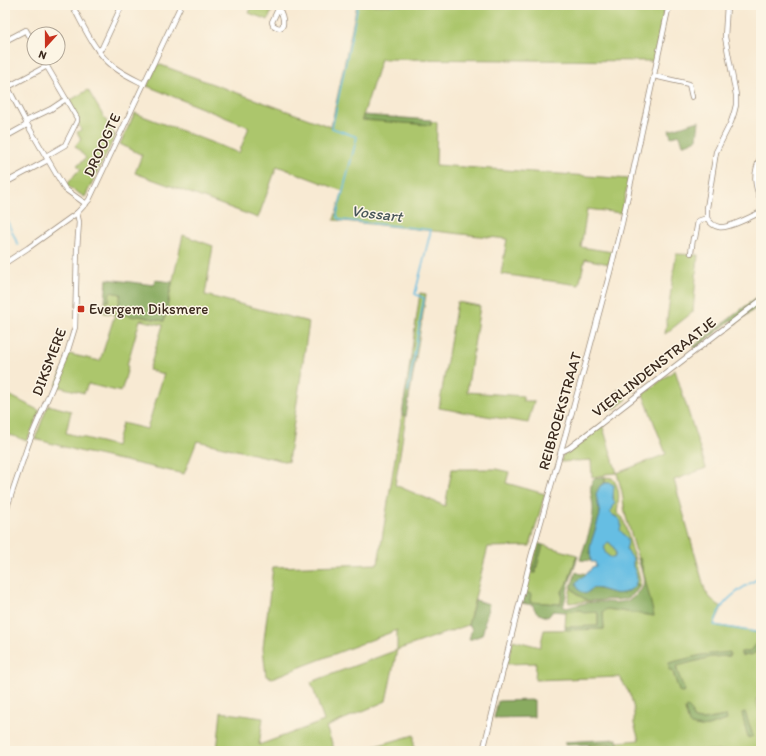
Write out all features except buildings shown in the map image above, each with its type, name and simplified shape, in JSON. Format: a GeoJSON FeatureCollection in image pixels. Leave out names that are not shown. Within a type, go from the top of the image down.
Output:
{"type":"FeatureCollection","features":[{"type":"Feature","properties":{"kind":"street"},"geometry":{"type":"LineString","coordinates":[[72,5],[98,51],[108,62],[116,69],[144,84]]}},
{"type":"Feature","properties":{"kind":"street"},"geometry":{"type":"LineString","coordinates":[[98,51],[102,48],[122,5]]}},
{"type":"Feature","properties":{"kind":"street","name":"DROOGTE"},"geometry":{"type":"LineString","coordinates":[[5,263],[77,213],[86,204],[181,5]]}},
{"type":"Feature","properties":{"kind":"street","name":"REIBROEKSTRAAT"},"geometry":{"type":"LineString","coordinates":[[484,751],[529,564],[610,272],[669,5]]}},
{"type":"Feature","properties":{"kind":"street"},"geometry":{"type":"LineString","coordinates":[[727,5],[725,37],[736,95],[736,105],[731,122],[716,152],[711,179],[707,218],[710,223],[724,227],[761,212]]}},
{"type":"Feature","properties":{"kind":"street"},"geometry":{"type":"LineString","coordinates":[[5,41],[26,30]]}},
{"type":"Feature","properties":{"kind":"street"},"geometry":{"type":"LineString","coordinates":[[5,184],[65,145],[77,118],[47,66],[6,88]]}},
{"type":"Feature","properties":{"kind":"street"},"geometry":{"type":"LineString","coordinates":[[654,76],[689,84],[692,97]]}},
{"type":"Feature","properties":{"kind":"street"},"geometry":{"type":"LineString","coordinates":[[5,82],[6,88],[65,189],[86,204]]}},
{"type":"Feature","properties":{"kind":"street"},"geometry":{"type":"LineString","coordinates":[[5,136],[25,126],[28,120],[51,109],[66,99]]}},
{"type":"Feature","properties":{"kind":"street"},"geometry":{"type":"LineString","coordinates":[[761,156],[755,179],[761,201]]}},
{"type":"Feature","properties":{"kind":"street","name":"DIKSMERE"},"geometry":{"type":"LineString","coordinates":[[5,513],[29,442],[68,352],[75,327],[79,222],[77,213]]}},
{"type":"Feature","properties":{"kind":"street"},"geometry":{"type":"LineString","coordinates":[[691,253],[693,238],[696,238],[698,221],[707,218]]}},
{"type":"Feature","properties":{"kind":"street","name":"VIERLINDENSTRAATJE"},"geometry":{"type":"LineString","coordinates":[[561,452],[569,448],[761,300]]}},
{"type":"Feature","properties":{"kind":"green space"},"geometry":{"type":"Polygon","coordinates":[[[252,5],[274,5],[268,20],[249,13],[252,5]]]}},
{"type":"Feature","properties":{"kind":"green space"},"geometry":{"type":"Polygon","coordinates":[[[357,5],[665,5],[654,61],[381,59],[362,119],[431,125],[431,122],[437,122],[436,165],[629,179],[621,213],[587,209],[581,247],[612,252],[609,264],[585,259],[579,285],[501,274],[507,239],[334,220],[343,191],[277,166],[258,218],[135,173],[142,155],[120,144],[135,113],[239,153],[249,127],[147,86],[158,64],[331,127],[357,5]]]}},
{"type":"Feature","properties":{"kind":"green space"},"geometry":{"type":"Polygon","coordinates":[[[88,90],[115,136],[85,197],[67,185],[76,173],[81,170],[77,166],[86,158],[75,146],[81,139],[77,132],[81,130],[69,101],[88,90]]]}},
{"type":"Feature","properties":{"kind":"green space"},"geometry":{"type":"Polygon","coordinates":[[[363,115],[431,120],[431,125],[362,120],[363,115]]]}},
{"type":"Feature","properties":{"kind":"green space"},"geometry":{"type":"Polygon","coordinates":[[[699,121],[697,139],[683,145],[680,135],[671,137],[669,130],[699,121]]]}},
{"type":"Feature","properties":{"kind":"green space"},"geometry":{"type":"Polygon","coordinates":[[[183,235],[213,246],[205,295],[309,322],[288,462],[197,441],[184,474],[79,451],[35,439],[48,405],[71,411],[66,433],[116,446],[122,423],[147,429],[164,374],[149,370],[163,325],[140,320],[121,392],[88,384],[84,393],[56,386],[69,354],[100,361],[115,314],[104,313],[105,301],[109,301],[110,292],[121,294],[117,312],[164,321],[183,235]]]}},
{"type":"Feature","properties":{"kind":"green space"},"geometry":{"type":"Polygon","coordinates":[[[676,254],[698,255],[693,312],[665,334],[676,254]]]}},
{"type":"Feature","properties":{"kind":"green space"},"geometry":{"type":"Polygon","coordinates":[[[107,279],[154,285],[155,280],[172,282],[164,321],[117,313],[121,294],[110,292],[109,301],[105,301],[107,279]]]}},
{"type":"Feature","properties":{"kind":"green space"},"geometry":{"type":"Polygon","coordinates":[[[420,293],[426,294],[416,357],[411,356],[420,293]]]}},
{"type":"Feature","properties":{"kind":"green space"},"geometry":{"type":"Polygon","coordinates":[[[761,294],[761,304],[735,324],[731,320],[695,349],[693,347],[761,294]]]}},
{"type":"Feature","properties":{"kind":"green space"},"geometry":{"type":"Polygon","coordinates":[[[457,302],[480,306],[467,392],[523,396],[523,401],[534,401],[528,423],[439,408],[457,302]]]}},
{"type":"Feature","properties":{"kind":"green space"},"geometry":{"type":"Polygon","coordinates":[[[411,356],[416,357],[406,416],[402,415],[411,356]]]}},
{"type":"Feature","properties":{"kind":"green space"},"geometry":{"type":"Polygon","coordinates":[[[675,370],[706,468],[674,480],[705,590],[712,600],[722,607],[714,625],[761,633],[761,637],[749,652],[741,652],[741,655],[753,654],[761,645],[761,698],[756,699],[761,716],[761,751],[618,751],[618,742],[639,740],[634,724],[634,710],[631,697],[620,677],[535,680],[536,663],[507,664],[513,640],[540,647],[544,630],[604,629],[603,612],[607,609],[654,616],[640,559],[638,559],[625,513],[617,473],[666,454],[643,394],[675,370]],[[730,653],[702,655],[669,663],[679,690],[677,666],[711,657],[730,656],[730,653]],[[685,709],[691,725],[701,727],[727,720],[726,716],[702,720],[695,719],[685,709]],[[745,712],[742,713],[748,737],[753,736],[745,712]]]}},
{"type":"Feature","properties":{"kind":"green space"},"geometry":{"type":"Polygon","coordinates":[[[618,389],[627,399],[613,410],[618,389]]]}},
{"type":"Feature","properties":{"kind":"green space"},"geometry":{"type":"Polygon","coordinates":[[[7,394],[40,411],[27,441],[5,433],[5,395],[7,394]]]}},
{"type":"Feature","properties":{"kind":"green space"},"geometry":{"type":"Polygon","coordinates":[[[402,415],[406,416],[395,485],[445,506],[452,469],[496,469],[509,472],[506,483],[545,494],[530,546],[488,547],[468,625],[397,650],[397,630],[272,678],[266,676],[263,648],[273,567],[378,564],[402,415]]]}},
{"type":"Feature","properties":{"kind":"green space"},"geometry":{"type":"Polygon","coordinates":[[[602,424],[617,473],[592,477],[591,460],[561,462],[563,454],[602,424]]]}},
{"type":"Feature","properties":{"kind":"green space"},"geometry":{"type":"Polygon","coordinates":[[[605,477],[612,478],[617,486],[619,497],[617,513],[623,518],[635,559],[640,586],[635,583],[637,578],[633,566],[633,558],[626,549],[626,541],[620,530],[621,525],[616,516],[612,515],[610,512],[614,500],[610,483],[605,483],[605,477]]]}},
{"type":"Feature","properties":{"kind":"green space"},"geometry":{"type":"Polygon","coordinates":[[[605,477],[605,483],[600,486],[598,502],[600,515],[591,543],[591,561],[580,560],[593,515],[591,493],[592,482],[594,479],[605,477]]]}},
{"type":"Feature","properties":{"kind":"green space"},"geometry":{"type":"Polygon","coordinates":[[[608,542],[614,549],[614,558],[608,556],[605,552],[604,549],[608,542]]]}},
{"type":"Feature","properties":{"kind":"green space"},"geometry":{"type":"Polygon","coordinates":[[[537,543],[540,544],[532,572],[535,573],[543,545],[577,555],[569,579],[562,592],[561,604],[529,602],[524,592],[537,543]]]}},
{"type":"Feature","properties":{"kind":"green space"},"geometry":{"type":"Polygon","coordinates":[[[540,544],[543,545],[535,573],[532,573],[540,544]]]}},
{"type":"Feature","properties":{"kind":"green space"},"geometry":{"type":"Polygon","coordinates":[[[577,555],[578,556],[563,606],[564,607],[567,608],[594,602],[621,602],[631,599],[642,589],[643,586],[643,576],[638,559],[640,558],[654,616],[607,609],[603,612],[604,629],[566,630],[565,627],[598,626],[598,613],[584,613],[580,610],[564,612],[553,611],[548,617],[538,613],[533,605],[521,603],[524,592],[531,594],[530,602],[561,604],[562,592],[569,579],[577,555]]]}},
{"type":"Feature","properties":{"kind":"green space"},"geometry":{"type":"Polygon","coordinates":[[[576,572],[587,575],[581,578],[588,592],[593,588],[615,593],[624,593],[632,588],[635,583],[640,586],[629,598],[620,600],[589,601],[580,596],[571,587],[576,572]]]}},
{"type":"Feature","properties":{"kind":"green space"},"geometry":{"type":"Polygon","coordinates":[[[571,587],[580,596],[591,601],[569,603],[568,600],[571,587]]]}},
{"type":"Feature","properties":{"kind":"green space"},"geometry":{"type":"Polygon","coordinates":[[[475,600],[489,604],[482,635],[469,640],[472,628],[468,625],[475,600]]]}},
{"type":"Feature","properties":{"kind":"green space"},"geometry":{"type":"Polygon","coordinates":[[[580,610],[598,613],[598,626],[565,627],[566,612],[580,610]]]}},
{"type":"Feature","properties":{"kind":"green space"},"geometry":{"type":"Polygon","coordinates":[[[761,637],[760,646],[756,652],[750,655],[741,655],[741,652],[749,652],[761,637]]]}},
{"type":"Feature","properties":{"kind":"green space"},"geometry":{"type":"Polygon","coordinates":[[[397,650],[386,701],[326,727],[335,751],[217,751],[221,712],[263,718],[259,745],[324,721],[311,682],[397,650]]]}},
{"type":"Feature","properties":{"kind":"green space"},"geometry":{"type":"Polygon","coordinates":[[[730,652],[730,656],[711,657],[677,666],[676,668],[685,691],[681,693],[679,691],[673,671],[670,671],[669,669],[669,663],[702,655],[730,652]]]}},
{"type":"Feature","properties":{"kind":"green space"},"geometry":{"type":"Polygon","coordinates":[[[534,700],[534,717],[494,718],[498,701],[534,700]]]}},
{"type":"Feature","properties":{"kind":"green space"},"geometry":{"type":"Polygon","coordinates":[[[686,707],[691,710],[693,718],[696,719],[704,720],[726,716],[727,720],[701,727],[691,725],[685,709],[686,707]]]}},
{"type":"Feature","properties":{"kind":"green space"},"geometry":{"type":"Polygon","coordinates":[[[745,712],[753,736],[748,738],[742,713],[745,712]]]}},
{"type":"Feature","properties":{"kind":"green space"},"geometry":{"type":"Polygon","coordinates":[[[414,735],[414,751],[358,751],[414,735]]]}},
{"type":"Feature","properties":{"kind":"green space"},"geometry":{"type":"Polygon","coordinates":[[[617,739],[618,751],[613,751],[613,744],[565,745],[565,742],[617,739]]]}},
{"type":"Feature","properties":{"kind":"green space"},"geometry":{"type":"Polygon","coordinates":[[[589,744],[613,744],[613,751],[589,751],[589,744]]]}},
{"type":"Feature","properties":{"kind":"water"},"geometry":{"type":"Polygon","coordinates":[[[605,483],[614,485],[613,498],[615,504],[610,512],[621,522],[620,530],[627,539],[628,543],[626,549],[633,559],[633,566],[637,576],[635,585],[626,592],[622,593],[614,593],[593,588],[585,594],[579,590],[576,584],[579,579],[588,573],[592,567],[596,566],[595,562],[591,562],[590,549],[600,515],[596,494],[600,486],[605,483]],[[608,542],[606,544],[604,549],[608,556],[614,558],[615,551],[608,542]]]}},
{"type":"Feature","properties":{"kind":"waterway","name":"Vossart"},"geometry":{"type":"LineString","coordinates":[[358,5],[332,128],[357,137],[337,214],[338,218],[342,220],[431,230],[415,294],[424,298],[408,392]]}},
{"type":"Feature","properties":{"kind":"waterway"},"geometry":{"type":"LineString","coordinates":[[5,216],[18,245]]}},
{"type":"Feature","properties":{"kind":"waterway"},"geometry":{"type":"LineString","coordinates":[[761,577],[739,590],[729,598],[721,608],[714,625],[761,633]]}},
{"type":"Feature","properties":{"kind":"place","name":"Evergem Diksmere"},"geometry":{"type":"Point","coordinates":[81,309]}}]}
